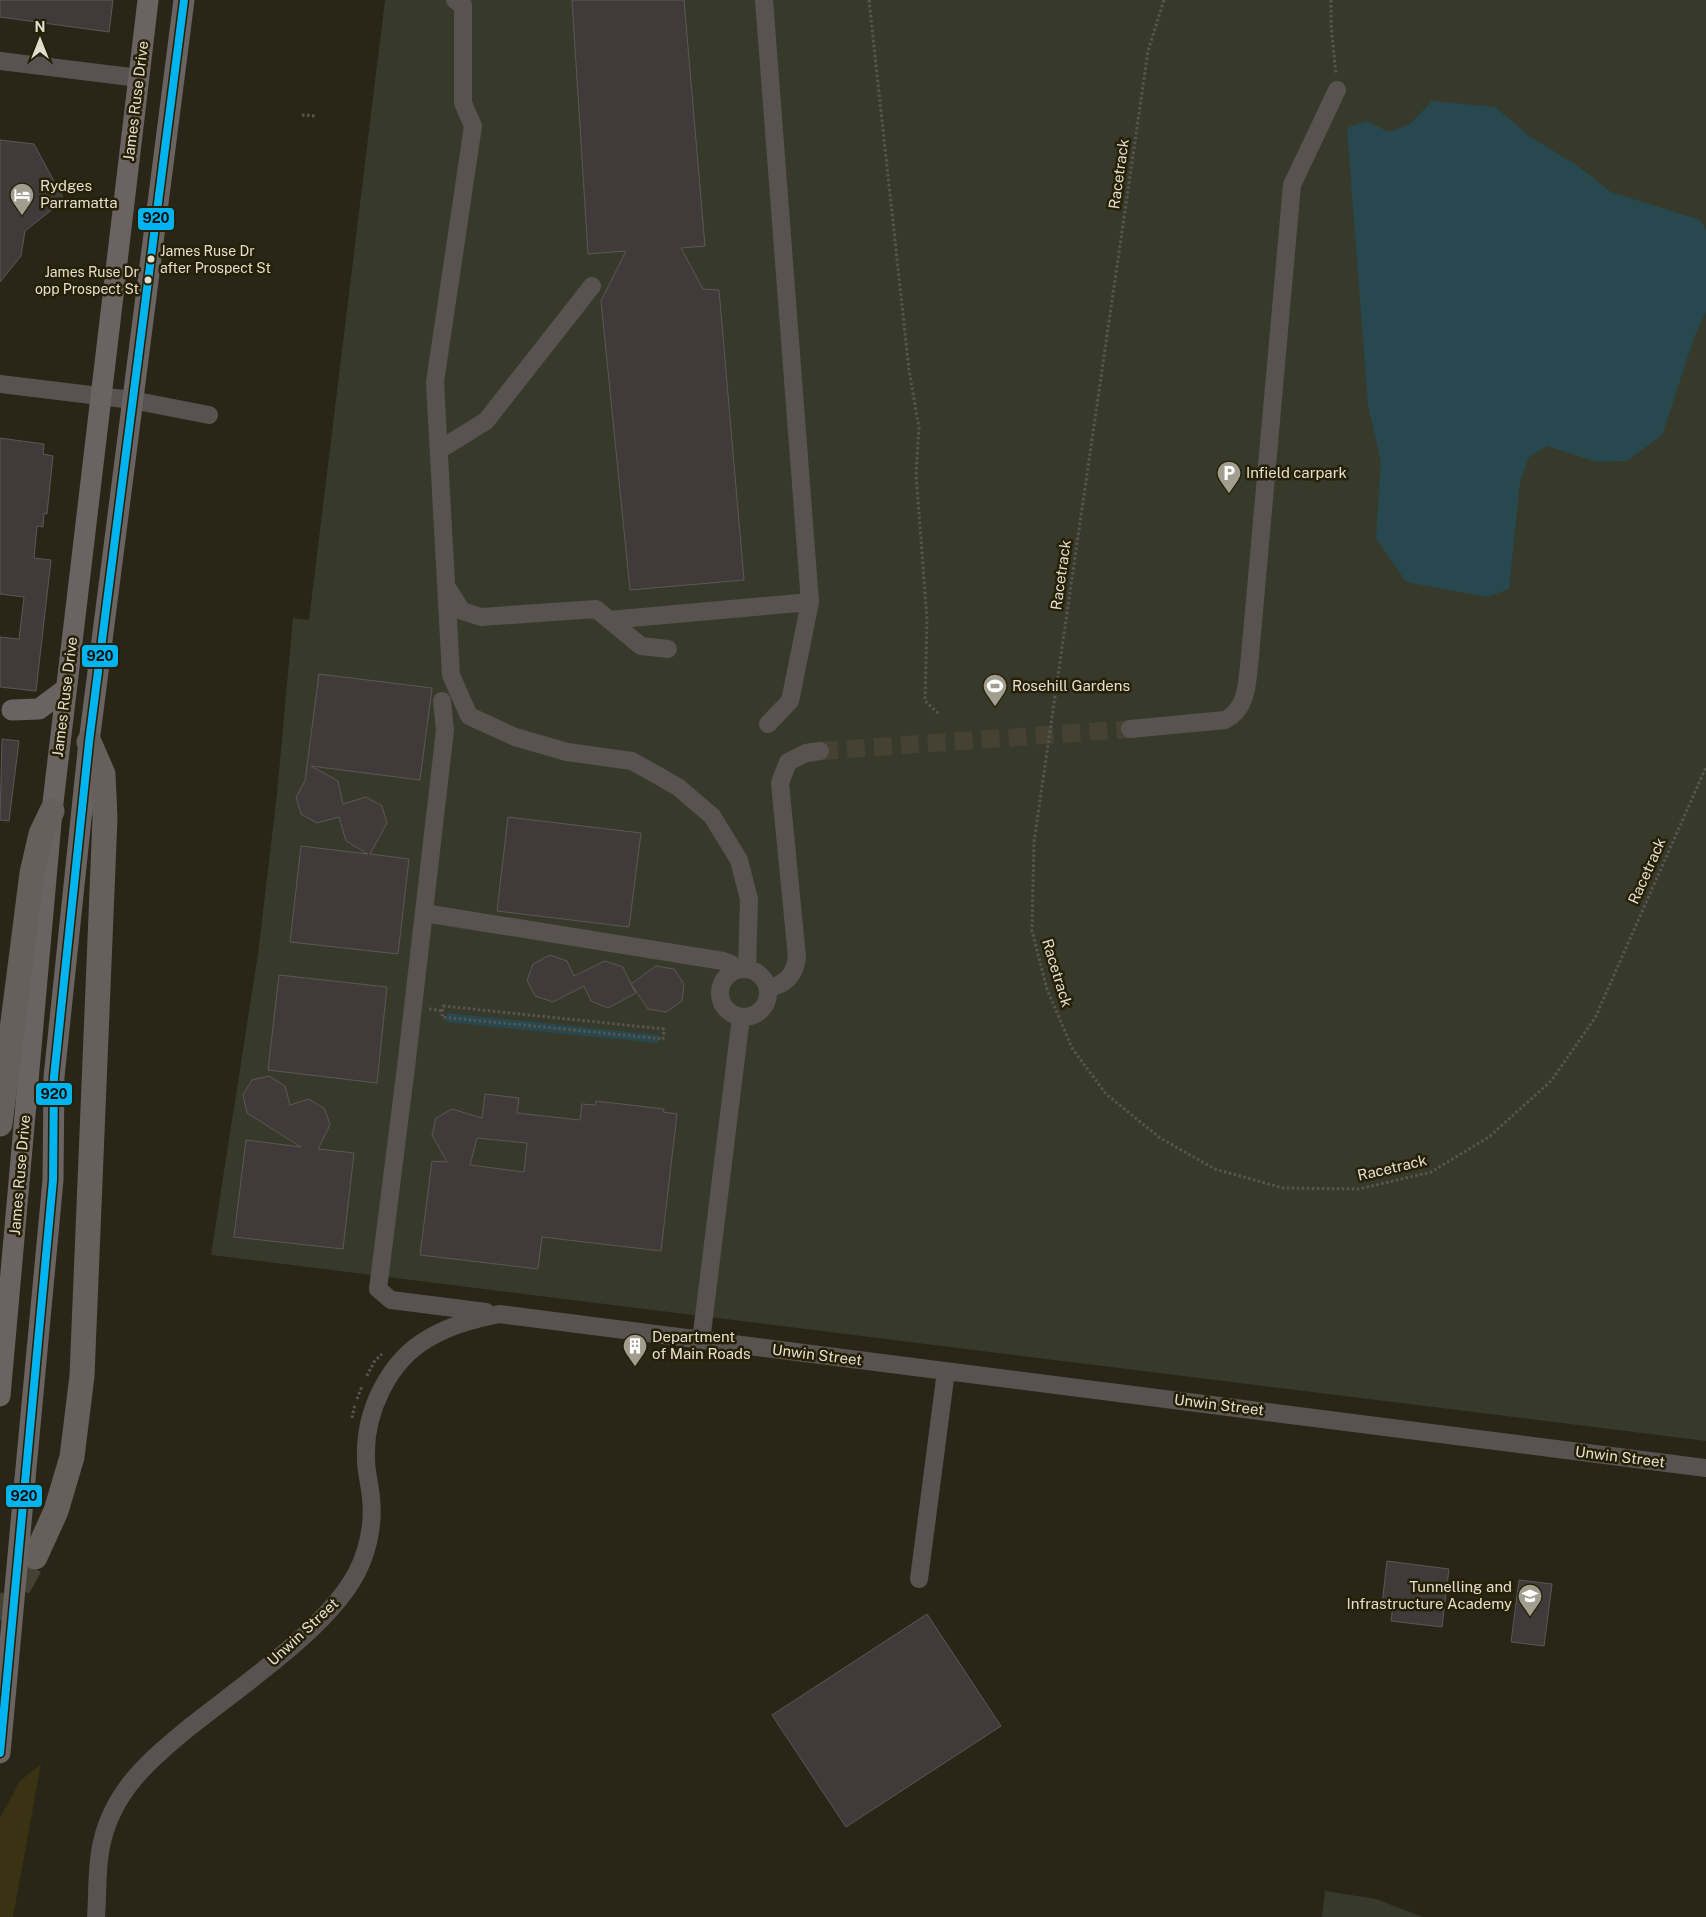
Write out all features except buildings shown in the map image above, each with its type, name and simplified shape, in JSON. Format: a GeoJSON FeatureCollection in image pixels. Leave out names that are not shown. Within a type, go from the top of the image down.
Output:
{"type":"FeatureCollection","features":[{"type":"Feature","properties":{"kind":"highway"},"geometry":{"type":"LineString","coordinates":[[34,1557],[56,1511],[72,1457],[82,1376],[105,818],[103,774],[89,742]]}},
{"type":"Feature","properties":{"kind":"highway"},"geometry":{"type":"LineString","coordinates":[[0,1124],[32,873],[41,834],[52,811]]}},
{"type":"Feature","properties":{"kind":"main road","name":"James Ruse Drive"},"geometry":{"type":"LineString","coordinates":[[0,1396],[52,811],[148,0]]}},
{"type":"Feature","properties":{"kind":"main road","name":"James Ruse Drive"},"geometry":{"type":"LineString","coordinates":[[0,1753],[53,1180],[54,1077],[89,742],[184,0]]}},
{"type":"Feature","properties":{"kind":"main road"},"geometry":{"type":"LineString","coordinates":[[6,709],[39,709],[66,689]]}},
{"type":"Feature","properties":{"kind":"street"},"geometry":{"type":"LineString","coordinates":[[455,0],[463,5],[463,103],[473,126],[435,382],[452,675],[469,716],[515,737],[567,752],[632,761],[678,786],[712,816],[739,860],[749,899],[742,969]]}},
{"type":"Feature","properties":{"kind":"street"},"geometry":{"type":"LineString","coordinates":[[764,0],[810,602],[790,701],[768,724]]}},
{"type":"Feature","properties":{"kind":"street"},"geometry":{"type":"LineString","coordinates":[[0,61],[139,78]]}},
{"type":"Feature","properties":{"kind":"street"},"geometry":{"type":"LineString","coordinates":[[1130,729],[1225,720],[1232,716],[1243,702],[1250,656],[1292,185],[1337,90]]}},
{"type":"Feature","properties":{"kind":"street"},"geometry":{"type":"LineString","coordinates":[[439,450],[486,421],[592,286]]}},
{"type":"Feature","properties":{"kind":"street"},"geometry":{"type":"LineString","coordinates":[[0,384],[132,400],[209,415]]}},
{"type":"Feature","properties":{"kind":"street"},"geometry":{"type":"LineString","coordinates":[[448,588],[462,611],[481,617],[596,609],[641,646],[668,649]]}},
{"type":"Feature","properties":{"kind":"street"},"geometry":{"type":"LineString","coordinates":[[608,620],[810,602]]}},
{"type":"Feature","properties":{"kind":"street"},"geometry":{"type":"LineString","coordinates":[[442,701],[445,730],[378,1288],[391,1300],[499,1314]]}},
{"type":"Feature","properties":{"kind":"street"},"geometry":{"type":"LineString","coordinates":[[768,988],[787,980],[796,965],[797,957],[780,783],[788,762],[806,753],[820,751]]}},
{"type":"Feature","properties":{"kind":"street"},"geometry":{"type":"LineString","coordinates":[[424,913],[723,961],[761,975],[768,988],[769,995],[762,1009],[756,1014],[742,1017],[727,1010],[720,995],[723,981],[742,969]]}},
{"type":"Feature","properties":{"kind":"street"},"geometry":{"type":"LineString","coordinates":[[701,1341],[742,1017]]}},
{"type":"Feature","properties":{"kind":"street","name":"Unwin Street"},"geometry":{"type":"LineString","coordinates":[[96,1917],[102,1842],[111,1816],[126,1786],[163,1749],[277,1658],[317,1623],[338,1601],[351,1582],[364,1557],[372,1519],[366,1446],[374,1408],[386,1382],[410,1352],[427,1339],[470,1320],[499,1314],[1706,1468]]}},
{"type":"Feature","properties":{"kind":"street"},"geometry":{"type":"LineString","coordinates":[[919,1579],[946,1371]]}},
{"type":"Feature","properties":{"kind":"path"},"geometry":{"type":"LineString","coordinates":[[869,0],[909,370],[919,428],[916,474],[927,619],[925,701],[939,714]]}},
{"type":"Feature","properties":{"kind":"path","name":"Racetrack"},"geometry":{"type":"LineString","coordinates":[[1164,0],[1148,51],[1034,842],[1032,931],[1047,989],[1072,1048],[1106,1094],[1160,1138],[1215,1170],[1284,1188],[1359,1189],[1431,1172],[1489,1137],[1551,1080],[1595,1018],[1706,767]]}},
{"type":"Feature","properties":{"kind":"path"},"geometry":{"type":"LineString","coordinates":[[1331,0],[1331,24],[1337,90]]}},
{"type":"Feature","properties":{"kind":"path"},"geometry":{"type":"LineString","coordinates":[[302,115],[316,116]]}},
{"type":"Feature","properties":{"kind":"path"},"geometry":{"type":"LineString","coordinates":[[443,1006],[664,1029],[663,1040],[446,1017],[442,1017],[443,1006]]}},
{"type":"Feature","properties":{"kind":"shaded area"},"geometry":{"type":"Polygon","coordinates":[[[41,1764],[13,1917],[0,1917],[0,1818],[20,1781],[41,1764]]]}},
{"type":"Feature","properties":{"kind":"green space","name":"Rosehill Gardens"},"geometry":{"type":"Polygon","coordinates":[[[385,0],[1706,0],[1706,1441],[211,1255],[258,954],[277,794],[293,618],[309,620],[385,0]]]}},
{"type":"Feature","properties":{"kind":"green space"},"geometry":{"type":"Polygon","coordinates":[[[1325,1891],[1376,1899],[1423,1917],[1322,1917],[1325,1891]]]}},
{"type":"Feature","properties":{"kind":"water"},"geometry":{"type":"Polygon","coordinates":[[[1432,101],[1495,107],[1532,138],[1575,164],[1611,192],[1700,220],[1706,230],[1706,312],[1695,335],[1662,435],[1627,461],[1597,462],[1547,446],[1529,457],[1520,482],[1509,589],[1487,597],[1406,582],[1376,538],[1381,462],[1368,405],[1347,128],[1366,121],[1389,132],[1410,124],[1432,101]]]}},
{"type":"Feature","properties":{"kind":"water"},"geometry":{"type":"Polygon","coordinates":[[[447,1013],[659,1035],[658,1043],[446,1022],[447,1013]]]}},
{"type":"Feature","properties":{"kind":"tunnel"},"geometry":{"type":"LineString","coordinates":[[820,751],[1130,729]]}},
{"type":"Feature","properties":{"kind":"tunnel"},"geometry":{"type":"LineString","coordinates":[[0,1620],[35,1557]]}},
{"type":"Feature","properties":{"kind":"transit line","name":"920"},"geometry":{"type":"LineString","coordinates":[[0,1753],[53,1180],[54,1077],[89,742],[184,0]]}},
{"type":"Feature","properties":{"kind":"place","name":"Rydges Parramatta"},"geometry":{"type":"Point","coordinates":[22,216]}},
{"type":"Feature","properties":{"kind":"place","name":"James Ruse Dr after Prospect St"},"geometry":{"type":"Point","coordinates":[151,259]}},
{"type":"Feature","properties":{"kind":"place","name":"James Ruse Dr opp Prospect St"},"geometry":{"type":"Point","coordinates":[148,280]}},
{"type":"Feature","properties":{"kind":"place","name":"Infield carpark"},"geometry":{"type":"Point","coordinates":[1229,494]}},
{"type":"Feature","properties":{"kind":"place","name":"Rosehill Gardens"},"geometry":{"type":"Point","coordinates":[995,707]}},
{"type":"Feature","properties":{"kind":"place","name":"Department of Main Roads"},"geometry":{"type":"Point","coordinates":[635,1367]}},
{"type":"Feature","properties":{"kind":"place","name":"Tunnelling and Infrastructure Academy"},"geometry":{"type":"Point","coordinates":[1530,1617]}}]}
